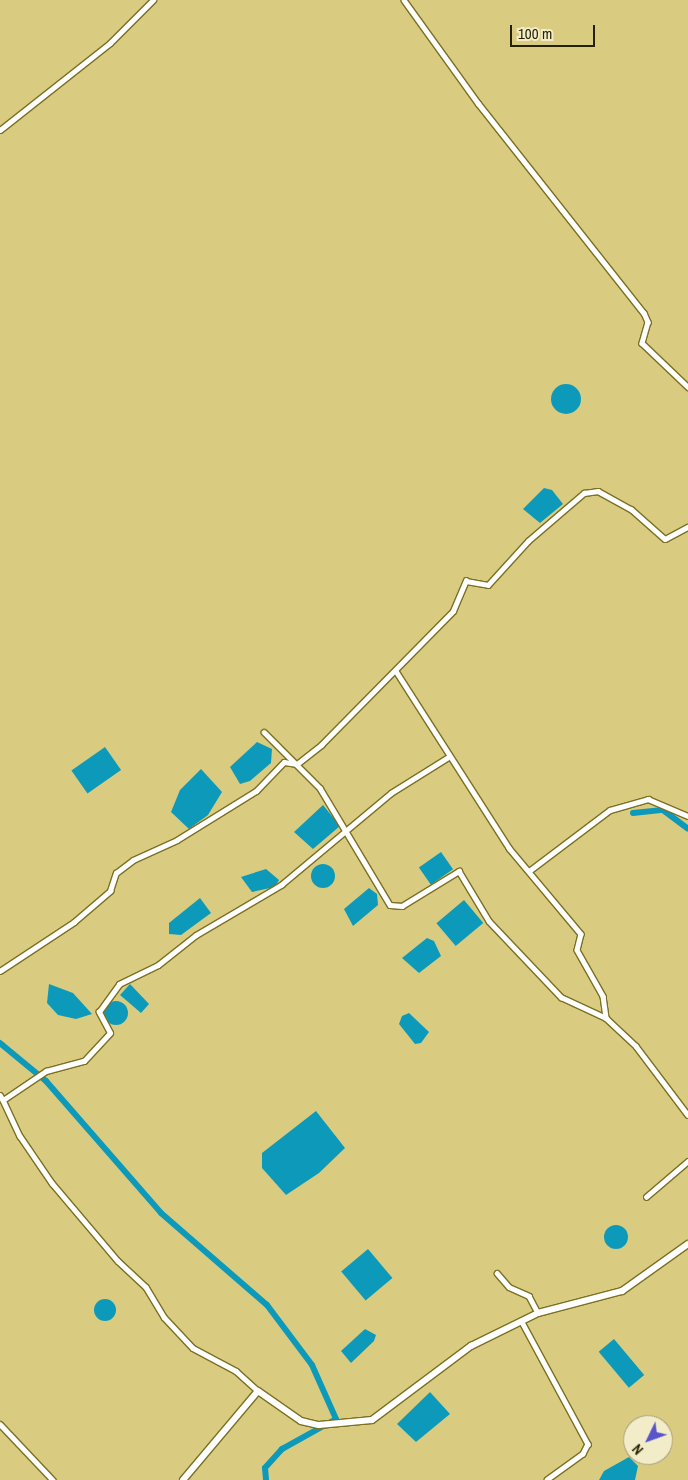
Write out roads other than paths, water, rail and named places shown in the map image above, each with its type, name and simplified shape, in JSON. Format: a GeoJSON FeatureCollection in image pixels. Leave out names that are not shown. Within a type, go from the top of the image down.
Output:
{"type":"FeatureCollection","features":[{"type":"Feature","properties":{"kind":"street"},"geometry":{"type":"LineString","coordinates":[[0,130],[110,42],[153,0]]}},
{"type":"Feature","properties":{"kind":"street"},"geometry":{"type":"LineString","coordinates":[[404,0],[478,103],[644,313],[648,326],[640,338],[642,343],[688,387]]}},
{"type":"Feature","properties":{"kind":"street"},"geometry":{"type":"LineString","coordinates":[[297,764],[396,671],[453,611],[466,581],[488,585],[528,541],[584,492],[598,491],[631,509],[665,539],[688,527]]}},
{"type":"Feature","properties":{"kind":"street"},"geometry":{"type":"LineString","coordinates":[[396,671],[447,758],[529,870],[581,934],[577,950],[603,996],[606,1018]]}},
{"type":"Feature","properties":{"kind":"street"},"geometry":{"type":"LineString","coordinates":[[264,732],[320,788],[346,833],[394,907],[459,871],[489,921],[561,997],[606,1018],[636,1046],[688,1115]]}},
{"type":"Feature","properties":{"kind":"street"},"geometry":{"type":"LineString","coordinates":[[4,1100],[46,1071],[81,1063],[98,1047],[111,1030],[99,1012],[119,984],[158,965],[196,935],[281,885],[346,833],[391,793],[447,758]]}},
{"type":"Feature","properties":{"kind":"street"},"geometry":{"type":"LineString","coordinates":[[0,971],[74,922],[110,891],[116,873],[133,860],[177,840],[243,799],[284,762],[297,764]]}},
{"type":"Feature","properties":{"kind":"street"},"geometry":{"type":"LineString","coordinates":[[529,870],[573,834],[610,810],[648,799],[688,816]]}},
{"type":"Feature","properties":{"kind":"street"},"geometry":{"type":"LineString","coordinates":[[0,1095],[20,1136],[52,1184],[118,1261],[146,1287],[164,1317],[199,1353],[231,1367],[258,1391],[301,1421],[319,1425],[372,1420],[471,1346],[538,1313],[622,1291],[688,1244]]}},
{"type":"Feature","properties":{"kind":"street"},"geometry":{"type":"LineString","coordinates":[[646,1197],[688,1161]]}},
{"type":"Feature","properties":{"kind":"street"},"geometry":{"type":"LineString","coordinates":[[497,1273],[509,1287],[530,1296],[538,1313]]}},
{"type":"Feature","properties":{"kind":"street"},"geometry":{"type":"LineString","coordinates":[[522,1322],[588,1444],[582,1454],[547,1480]]}},
{"type":"Feature","properties":{"kind":"street"},"geometry":{"type":"LineString","coordinates":[[183,1480],[258,1391]]}},
{"type":"Feature","properties":{"kind":"street"},"geometry":{"type":"LineString","coordinates":[[0,1424],[53,1480]]}},
{"type":"Feature","properties":{"kind":"water"},"geometry":{"type":"Polygon","coordinates":[[[566,384],[572,385],[580,393],[580,405],[572,413],[566,414],[560,413],[552,405],[551,399],[552,393],[560,385],[566,384]]]}},
{"type":"Feature","properties":{"kind":"water"},"geometry":{"type":"Polygon","coordinates":[[[544,488],[552,490],[563,504],[540,523],[523,509],[544,488]]]}},
{"type":"Feature","properties":{"kind":"water"},"geometry":{"type":"Polygon","coordinates":[[[257,742],[272,749],[271,763],[250,781],[240,784],[230,767],[257,742]]]}},
{"type":"Feature","properties":{"kind":"water"},"geometry":{"type":"Polygon","coordinates":[[[105,747],[121,770],[87,793],[71,771],[105,747]]]}},
{"type":"Feature","properties":{"kind":"water"},"geometry":{"type":"Polygon","coordinates":[[[201,769],[222,792],[208,815],[189,829],[171,812],[180,790],[201,769]]]}},
{"type":"Feature","properties":{"kind":"water"},"geometry":{"type":"Polygon","coordinates":[[[323,805],[340,826],[313,849],[294,832],[323,805]]]}},
{"type":"Feature","properties":{"kind":"water"},"geometry":{"type":"Polygon","coordinates":[[[441,852],[453,869],[431,885],[419,867],[441,852]]]}},
{"type":"Feature","properties":{"kind":"water"},"geometry":{"type":"Polygon","coordinates":[[[323,864],[332,867],[335,876],[332,885],[323,888],[314,885],[311,876],[314,867],[323,864]]]}},
{"type":"Feature","properties":{"kind":"water"},"geometry":{"type":"Polygon","coordinates":[[[266,869],[279,880],[275,887],[252,892],[241,877],[266,869]]]}},
{"type":"Feature","properties":{"kind":"water"},"geometry":{"type":"Polygon","coordinates":[[[369,888],[377,894],[378,905],[353,926],[344,909],[369,888]]]}},
{"type":"Feature","properties":{"kind":"water"},"geometry":{"type":"Polygon","coordinates":[[[200,898],[211,913],[181,935],[169,934],[169,923],[200,898]]]}},
{"type":"Feature","properties":{"kind":"water"},"geometry":{"type":"Polygon","coordinates":[[[464,900],[483,923],[456,946],[436,923],[464,900]]]}},
{"type":"Feature","properties":{"kind":"water"},"geometry":{"type":"Polygon","coordinates":[[[427,938],[434,941],[441,956],[419,973],[402,958],[427,938]]]}},
{"type":"Feature","properties":{"kind":"water"},"geometry":{"type":"Polygon","coordinates":[[[49,984],[73,993],[92,1014],[76,1019],[58,1015],[47,1003],[49,984]]]}},
{"type":"Feature","properties":{"kind":"water"},"geometry":{"type":"Polygon","coordinates":[[[130,984],[149,1004],[141,1013],[120,995],[130,984]]]}},
{"type":"Feature","properties":{"kind":"water"},"geometry":{"type":"Polygon","coordinates":[[[116,1001],[121,1002],[127,1008],[127,1018],[121,1024],[116,1025],[111,1024],[105,1018],[104,1013],[105,1008],[111,1002],[116,1001]]]}},
{"type":"Feature","properties":{"kind":"water"},"geometry":{"type":"Polygon","coordinates":[[[409,1013],[429,1032],[421,1043],[415,1044],[399,1024],[402,1016],[409,1013]]]}},
{"type":"Feature","properties":{"kind":"water"},"geometry":{"type":"Polygon","coordinates":[[[316,1111],[345,1148],[319,1173],[286,1195],[262,1168],[262,1153],[316,1111]]]}},
{"type":"Feature","properties":{"kind":"water"},"geometry":{"type":"Polygon","coordinates":[[[616,1225],[625,1228],[628,1237],[625,1246],[616,1249],[607,1246],[604,1237],[607,1228],[616,1225]]]}},
{"type":"Feature","properties":{"kind":"water"},"geometry":{"type":"Polygon","coordinates":[[[368,1249],[392,1278],[366,1301],[341,1271],[368,1249]]]}},
{"type":"Feature","properties":{"kind":"water"},"geometry":{"type":"Polygon","coordinates":[[[105,1299],[113,1302],[116,1310],[113,1318],[105,1321],[97,1318],[94,1310],[97,1302],[105,1299]]]}},
{"type":"Feature","properties":{"kind":"water"},"geometry":{"type":"Polygon","coordinates":[[[365,1329],[376,1335],[374,1341],[351,1363],[341,1351],[365,1329]]]}},
{"type":"Feature","properties":{"kind":"water"},"geometry":{"type":"Polygon","coordinates":[[[614,1339],[644,1375],[629,1388],[599,1352],[614,1339]]]}},
{"type":"Feature","properties":{"kind":"water"},"geometry":{"type":"Polygon","coordinates":[[[430,1392],[450,1414],[416,1442],[397,1424],[430,1392]]]}},
{"type":"Feature","properties":{"kind":"water"},"geometry":{"type":"Polygon","coordinates":[[[623,1460],[623,1465],[638,1466],[635,1480],[599,1480],[604,1471],[623,1460]]]}},
{"type":"Feature","properties":{"kind":"waterway"},"geometry":{"type":"LineString","coordinates":[[633,813],[663,810],[688,829]]}},
{"type":"Feature","properties":{"kind":"waterway"},"geometry":{"type":"LineString","coordinates":[[0,1043],[46,1081],[161,1213],[267,1305],[312,1365],[336,1419],[282,1449],[265,1468],[266,1480]]}}]}
